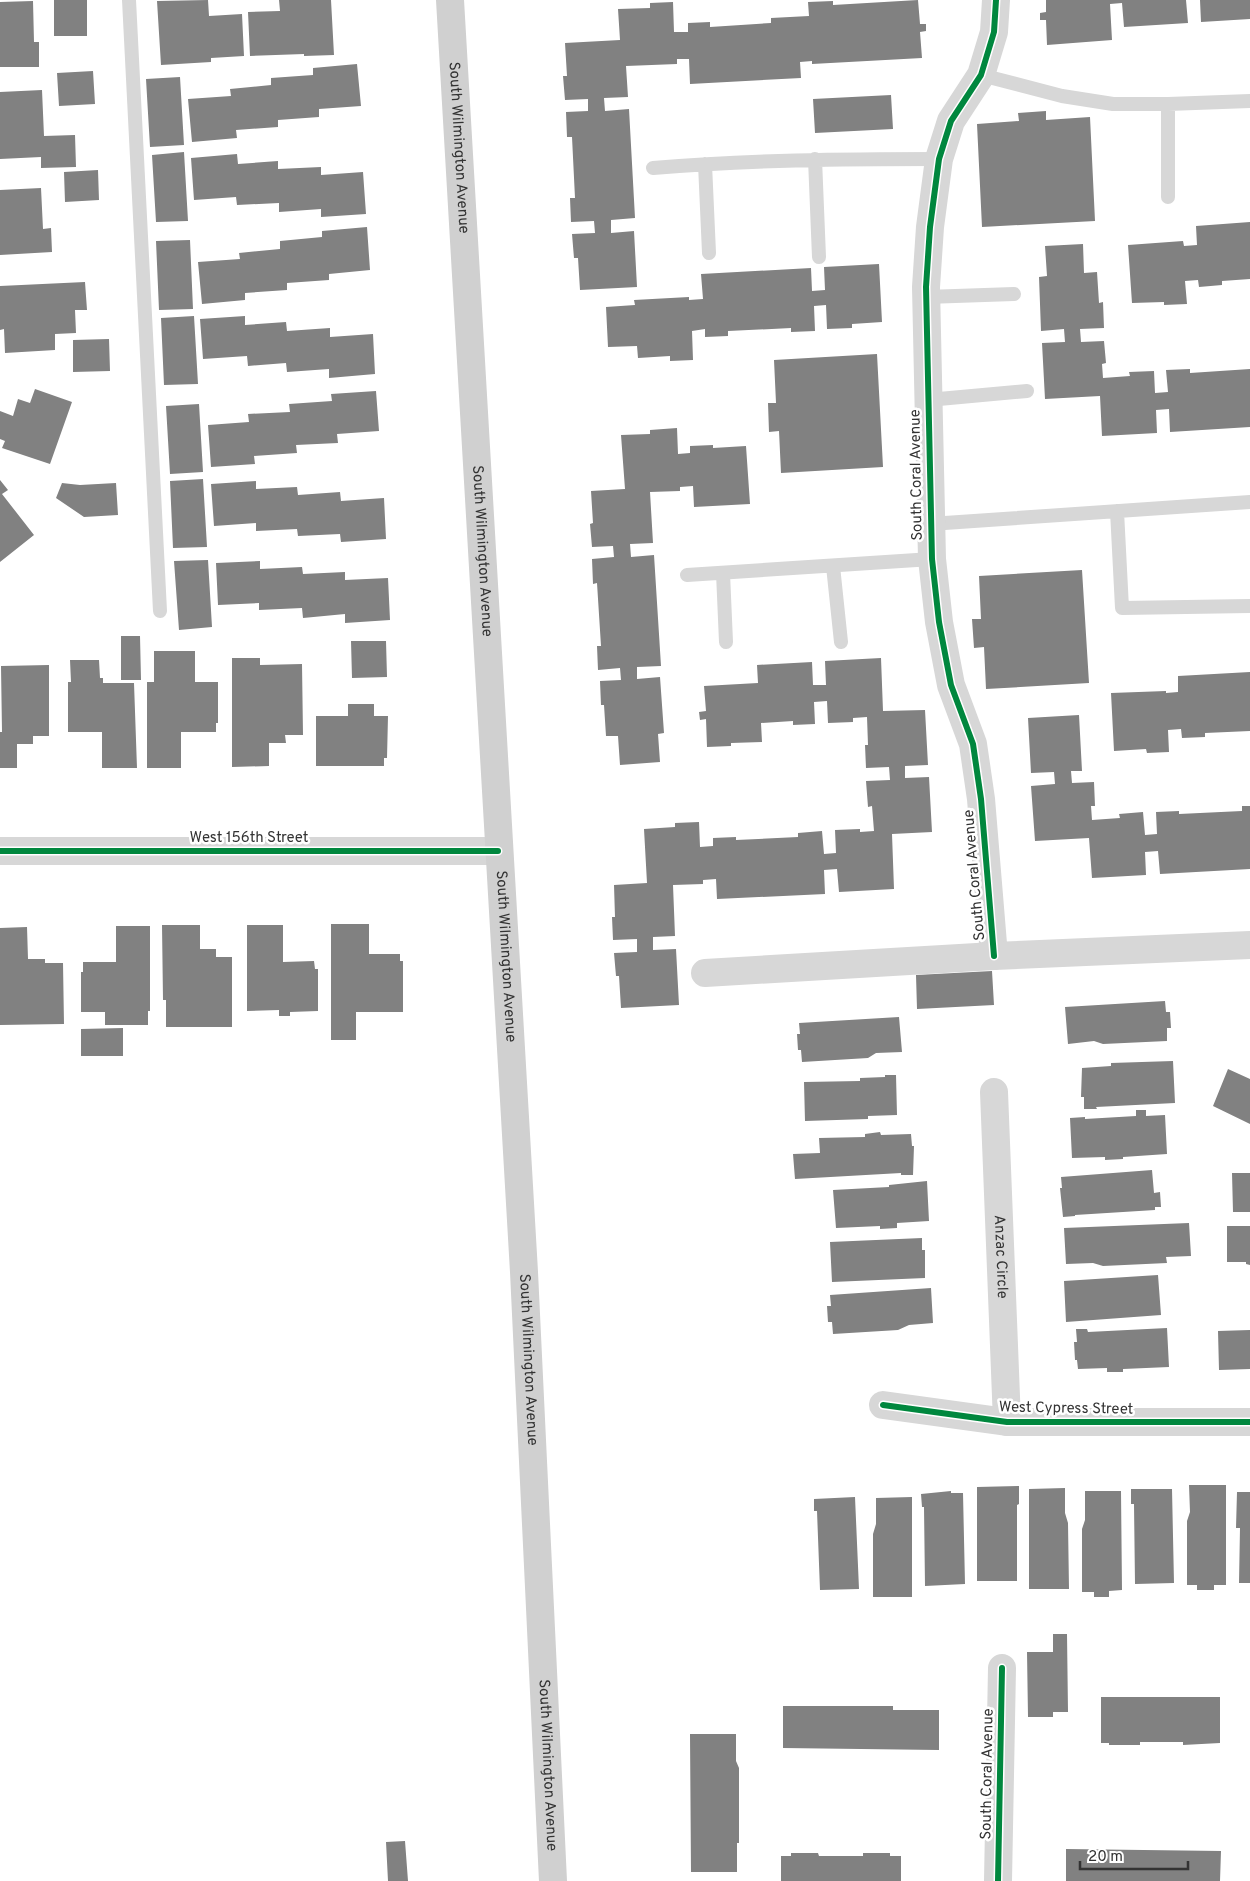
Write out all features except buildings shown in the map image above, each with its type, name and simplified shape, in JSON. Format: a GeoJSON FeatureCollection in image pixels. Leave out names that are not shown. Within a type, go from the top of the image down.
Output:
{"type":"FeatureCollection","features":[{"type":"Feature","properties":{"kind":"main road","name":"South Wilmington Avenue"},"geometry":{"type":"LineString","coordinates":[[450,0],[498,850],[523,1252],[553,1881]]}},
{"type":"Feature","properties":{"kind":"street","name":"South Coral Avenue"},"geometry":{"type":"LineString","coordinates":[[994,956],[981,799],[974,753],[951,685],[939,622],[932,559],[926,297],[930,227],[939,159],[951,121],[981,75],[994,32],[996,0]]}},
{"type":"Feature","properties":{"kind":"street","name":"West 156th Street"},"geometry":{"type":"LineString","coordinates":[[0,851],[498,850]]}},
{"type":"Feature","properties":{"kind":"street"},"geometry":{"type":"LineString","coordinates":[[705,973],[994,956],[1250,945]]}},
{"type":"Feature","properties":{"kind":"street","name":"Anzac Circle"},"geometry":{"type":"LineString","coordinates":[[994,1092],[1007,1422]]}},
{"type":"Feature","properties":{"kind":"street","name":"West Cypress Street"},"geometry":{"type":"LineString","coordinates":[[883,1405],[1007,1422],[1250,1422]]}},
{"type":"Feature","properties":{"kind":"street","name":"South Coral Avenue"},"geometry":{"type":"LineString","coordinates":[[998,1881],[1002,1668]]}},
{"type":"Feature","properties":{"kind":"lane"},"geometry":{"type":"LineString","coordinates":[[129,0],[160,611]]}},
{"type":"Feature","properties":{"kind":"lane"},"geometry":{"type":"LineString","coordinates":[[981,75],[1062,96],[1113,104],[1250,101]]}},
{"type":"Feature","properties":{"kind":"lane"},"geometry":{"type":"LineString","coordinates":[[1168,104],[1168,198]]}},
{"type":"Feature","properties":{"kind":"lane"},"geometry":{"type":"LineString","coordinates":[[653,168],[815,159],[939,159]]}},
{"type":"Feature","properties":{"kind":"lane"},"geometry":{"type":"LineString","coordinates":[[815,159],[819,257]]}},
{"type":"Feature","properties":{"kind":"lane"},"geometry":{"type":"LineString","coordinates":[[705,164],[709,253]]}},
{"type":"Feature","properties":{"kind":"lane"},"geometry":{"type":"LineString","coordinates":[[926,297],[1014,294]]}},
{"type":"Feature","properties":{"kind":"lane"},"geometry":{"type":"LineString","coordinates":[[928,400],[1027,391]]}},
{"type":"Feature","properties":{"kind":"lane"},"geometry":{"type":"LineString","coordinates":[[930,524],[1250,502]]}},
{"type":"Feature","properties":{"kind":"lane"},"geometry":{"type":"LineString","coordinates":[[1117,511],[1122,608],[1250,606]]}},
{"type":"Feature","properties":{"kind":"lane"},"geometry":{"type":"LineString","coordinates":[[687,574],[932,559]]}},
{"type":"Feature","properties":{"kind":"lane"},"geometry":{"type":"LineString","coordinates":[[833,566],[841,642]]}},
{"type":"Feature","properties":{"kind":"lane"},"geometry":{"type":"LineString","coordinates":[[722,573],[726,642]]}},
{"type":"Feature","properties":{"kind":"cycle path"},"geometry":{"type":"LineString","coordinates":[[994,956],[981,799],[973,744],[951,685],[939,622],[932,559],[926,287],[930,227],[939,159],[951,121],[981,75],[994,32],[996,0]]}},
{"type":"Feature","properties":{"kind":"cycle path"},"geometry":{"type":"LineString","coordinates":[[0,851],[498,851]]}},
{"type":"Feature","properties":{"kind":"cycle path"},"geometry":{"type":"LineString","coordinates":[[883,1405],[1007,1422],[1250,1422]]}},
{"type":"Feature","properties":{"kind":"cycle path"},"geometry":{"type":"LineString","coordinates":[[998,1881],[1002,1668]]}}]}
